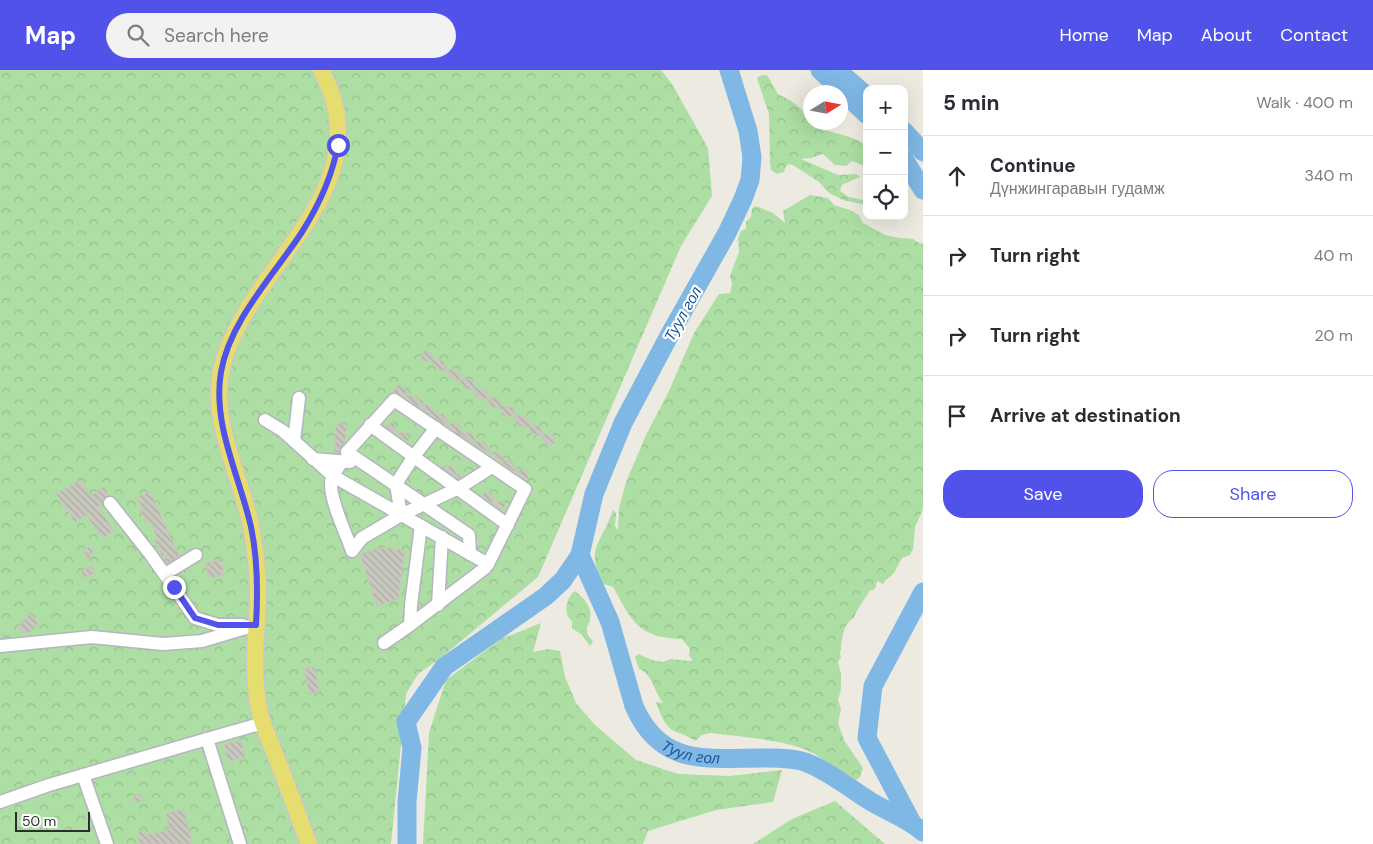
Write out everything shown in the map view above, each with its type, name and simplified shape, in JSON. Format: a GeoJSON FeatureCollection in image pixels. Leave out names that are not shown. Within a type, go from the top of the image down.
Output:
{"type":"FeatureCollection","features":[{"type":"Feature","properties":{"kind":"main road"},"geometry":{"type":"LineString","coordinates":[[309,844],[264,723],[257,698],[254,669],[258,590],[257,561],[251,527],[221,421],[219,396],[221,372],[234,334],[257,295],[302,232],[316,208],[334,166],[338,145],[336,110],[330,88],[321,70]]}},
{"type":"Feature","properties":{"kind":"street"},"geometry":{"type":"LineString","coordinates":[[294,441],[300,398]]}},
{"type":"Feature","properties":{"kind":"street"},"geometry":{"type":"LineString","coordinates":[[384,643],[435,608],[485,568],[525,489],[394,400],[370,425],[333,476],[330,481],[331,493],[352,551],[362,538],[401,514],[459,488],[492,467]]}},
{"type":"Feature","properties":{"kind":"street"},"geometry":{"type":"LineString","coordinates":[[265,420],[283,431],[333,476],[488,564]]}},
{"type":"Feature","properties":{"kind":"street"},"geometry":{"type":"LineString","coordinates":[[370,425],[508,525]]}},
{"type":"Feature","properties":{"kind":"street"},"geometry":{"type":"LineString","coordinates":[[401,514],[396,484],[414,456],[436,428]]}},
{"type":"Feature","properties":{"kind":"street"},"geometry":{"type":"LineString","coordinates":[[313,459],[345,457],[396,484],[469,534],[470,554]]}},
{"type":"Feature","properties":{"kind":"street"},"geometry":{"type":"LineString","coordinates":[[110,503],[165,574],[195,618],[218,625],[256,625]]}},
{"type":"Feature","properties":{"kind":"street"},"geometry":{"type":"LineString","coordinates":[[410,625],[408,605],[421,526]]}},
{"type":"Feature","properties":{"kind":"street"},"geometry":{"type":"LineString","coordinates":[[435,608],[442,537]]}},
{"type":"Feature","properties":{"kind":"street"},"geometry":{"type":"LineString","coordinates":[[165,574],[196,555]]}},
{"type":"Feature","properties":{"kind":"street"},"geometry":{"type":"LineString","coordinates":[[408,605],[435,608]]}},
{"type":"Feature","properties":{"kind":"street"},"geometry":{"type":"LineString","coordinates":[[0,646],[92,637],[163,644],[202,641],[256,625]]}},
{"type":"Feature","properties":{"kind":"street"},"geometry":{"type":"LineString","coordinates":[[0,802],[264,723]]}},
{"type":"Feature","properties":{"kind":"street"},"geometry":{"type":"LineString","coordinates":[[207,739],[240,844]]}},
{"type":"Feature","properties":{"kind":"street"},"geometry":{"type":"LineString","coordinates":[[83,776],[107,844]]}},
{"type":"Feature","properties":{"kind":"green space"},"geometry":{"type":"Polygon","coordinates":[[[0,70],[661,70],[672,84],[708,148],[712,196],[681,246],[538,577],[442,657],[418,674],[406,694],[391,844],[0,844],[0,70]]]}},
{"type":"Feature","properties":{"kind":"green space"},"geometry":{"type":"Polygon","coordinates":[[[767,75],[778,94],[803,110],[803,130],[827,130],[853,138],[863,144],[863,165],[852,161],[846,166],[835,165],[823,154],[801,159],[838,175],[856,174],[860,177],[842,185],[840,191],[849,197],[863,200],[863,204],[843,200],[829,193],[819,182],[793,165],[789,164],[784,172],[777,174],[771,170],[769,114],[757,78],[767,75]]]}},
{"type":"Feature","properties":{"kind":"green space"},"geometry":{"type":"Polygon","coordinates":[[[810,195],[828,198],[834,205],[859,215],[863,223],[885,235],[913,239],[923,244],[923,509],[915,527],[913,549],[910,555],[902,558],[894,573],[883,584],[878,581],[876,587],[872,591],[870,590],[854,618],[847,624],[843,634],[841,657],[838,662],[841,674],[841,689],[838,700],[841,709],[838,723],[844,740],[863,768],[860,777],[856,780],[852,780],[850,776],[836,775],[835,771],[830,772],[824,761],[812,753],[785,743],[711,733],[702,735],[695,741],[668,727],[656,702],[663,703],[650,679],[644,671],[639,669],[635,657],[638,654],[663,662],[671,659],[689,661],[693,660],[689,656],[690,649],[682,639],[655,635],[638,625],[613,587],[603,584],[595,562],[597,546],[613,510],[616,513],[615,526],[618,530],[619,509],[626,482],[694,333],[719,294],[730,293],[732,284],[730,276],[739,252],[738,238],[741,231],[746,229],[746,222],[751,217],[752,208],[756,206],[773,213],[785,223],[783,211],[810,195]]]}},
{"type":"Feature","properties":{"kind":"green space"},"geometry":{"type":"Polygon","coordinates":[[[575,591],[589,607],[591,615],[587,630],[593,642],[590,646],[582,635],[572,628],[572,621],[567,615],[569,597],[575,591]]]}},
{"type":"Feature","properties":{"kind":"green space"},"geometry":{"type":"Polygon","coordinates":[[[541,623],[533,652],[548,649],[560,651],[565,677],[576,703],[595,725],[636,760],[678,774],[730,776],[782,770],[773,802],[716,810],[648,831],[643,844],[423,844],[429,733],[446,680],[501,639],[541,623]]]}},
{"type":"Feature","properties":{"kind":"green space"},"geometry":{"type":"Polygon","coordinates":[[[835,801],[885,844],[753,844],[792,819],[835,801]]]}},
{"type":"Feature","properties":{"kind":"building"},"geometry":{"type":"Polygon","coordinates":[[[425,350],[431,353],[434,360],[443,361],[447,369],[457,370],[461,378],[471,379],[475,387],[484,389],[489,397],[498,398],[502,406],[512,407],[516,415],[525,417],[530,425],[539,426],[543,434],[553,435],[554,443],[551,445],[546,444],[542,436],[533,435],[529,427],[519,426],[514,417],[505,416],[501,408],[492,407],[487,399],[480,399],[476,396],[474,390],[464,389],[460,380],[451,379],[446,371],[437,370],[433,362],[423,361],[421,355],[425,350]]]}},
{"type":"Feature","properties":{"kind":"building"},"geometry":{"type":"Polygon","coordinates":[[[399,385],[404,388],[407,395],[417,396],[421,404],[430,405],[435,413],[444,414],[448,423],[458,424],[462,432],[471,433],[476,441],[485,442],[489,451],[499,452],[503,460],[512,461],[516,469],[526,470],[528,478],[526,480],[516,471],[513,471],[488,452],[476,446],[475,443],[472,443],[448,427],[447,424],[444,424],[420,406],[394,392],[395,388],[399,385]]]}},
{"type":"Feature","properties":{"kind":"building"},"geometry":{"type":"Polygon","coordinates":[[[388,423],[393,423],[397,431],[393,432],[386,426],[388,423]]]}},
{"type":"Feature","properties":{"kind":"building"},"geometry":{"type":"Polygon","coordinates":[[[336,424],[347,424],[345,442],[340,448],[339,453],[334,453],[336,424]]]}},
{"type":"Feature","properties":{"kind":"building"},"geometry":{"type":"Polygon","coordinates":[[[396,432],[405,433],[409,441],[407,441],[396,432]]]}},
{"type":"Feature","properties":{"kind":"building"},"geometry":{"type":"Polygon","coordinates":[[[444,466],[452,466],[457,474],[464,475],[458,479],[457,475],[453,475],[444,466]]]}},
{"type":"Feature","properties":{"kind":"building"},"geometry":{"type":"Polygon","coordinates":[[[80,480],[90,496],[104,487],[109,495],[105,497],[102,504],[98,507],[114,531],[103,538],[86,515],[75,522],[56,494],[80,480]]]}},
{"type":"Feature","properties":{"kind":"building"},"geometry":{"type":"Polygon","coordinates":[[[150,491],[179,556],[168,563],[165,555],[162,557],[155,541],[158,540],[150,521],[146,523],[139,506],[141,505],[137,497],[150,491]]]}},
{"type":"Feature","properties":{"kind":"building"},"geometry":{"type":"Polygon","coordinates":[[[483,493],[491,493],[495,501],[503,502],[504,508],[501,510],[494,502],[484,498],[483,493]]]}},
{"type":"Feature","properties":{"kind":"building"},"geometry":{"type":"Polygon","coordinates":[[[382,547],[405,551],[398,599],[377,606],[360,554],[382,547]]]}},
{"type":"Feature","properties":{"kind":"building"},"geometry":{"type":"Polygon","coordinates":[[[85,548],[92,548],[93,552],[88,560],[84,551],[85,548]]]}},
{"type":"Feature","properties":{"kind":"building"},"geometry":{"type":"Polygon","coordinates":[[[221,559],[224,575],[209,578],[205,563],[221,559]]]}},
{"type":"Feature","properties":{"kind":"building"},"geometry":{"type":"Polygon","coordinates":[[[92,566],[95,573],[84,578],[81,571],[92,566]]]}},
{"type":"Feature","properties":{"kind":"building"},"geometry":{"type":"Polygon","coordinates":[[[30,614],[39,623],[26,635],[18,626],[30,614]]]}},
{"type":"Feature","properties":{"kind":"building"},"geometry":{"type":"Polygon","coordinates":[[[315,667],[319,692],[309,694],[304,669],[315,667]]]}},
{"type":"Feature","properties":{"kind":"building"},"geometry":{"type":"Polygon","coordinates":[[[241,740],[245,757],[228,762],[224,745],[241,740]]]}},
{"type":"Feature","properties":{"kind":"building"},"geometry":{"type":"Polygon","coordinates":[[[138,794],[142,798],[138,802],[134,798],[138,794]]]}},
{"type":"Feature","properties":{"kind":"building"},"geometry":{"type":"Polygon","coordinates":[[[184,809],[192,844],[140,844],[138,832],[145,830],[146,835],[170,830],[166,813],[184,809]]]}},
{"type":"Feature","properties":{"kind":"waterway","name":"Туул гол"},"geometry":{"type":"LineString","coordinates":[[729,70],[748,131],[752,157],[750,180],[727,233],[670,334],[623,423],[594,494],[580,555],[610,622],[634,706],[645,727],[659,741],[674,750],[690,756],[708,758],[782,758],[805,762],[831,775],[870,801],[904,819],[923,832]]}},
{"type":"Feature","properties":{"kind":"waterway","name":"Туул гол"},"geometry":{"type":"LineString","coordinates":[[820,70],[863,111]]}},
{"type":"Feature","properties":{"kind":"waterway"},"geometry":{"type":"LineString","coordinates":[[837,70],[863,93]]}},
{"type":"Feature","properties":{"kind":"waterway"},"geometry":{"type":"LineString","coordinates":[[908,135],[923,152]]}},
{"type":"Feature","properties":{"kind":"waterway","name":"Туул гол"},"geometry":{"type":"LineString","coordinates":[[908,166],[923,190]]}},
{"type":"Feature","properties":{"kind":"waterway","name":"Туул гол"},"geometry":{"type":"LineString","coordinates":[[407,844],[407,802],[412,748],[406,722],[444,667],[546,596],[563,580],[580,555]]}},
{"type":"Feature","properties":{"kind":"waterway","name":"Туул гол"},"geometry":{"type":"LineString","coordinates":[[912,823],[867,738],[873,686],[923,592]]}},
{"type":"Feature","properties":{"kind":"route"},"geometry":{"type":"LineString","coordinates":[[174,587],[195,618],[218,625],[256,625],[257,561],[242,490],[221,421],[219,396],[221,372],[228,348],[244,316],[302,232],[316,208],[334,166],[338,145]]}}]}
